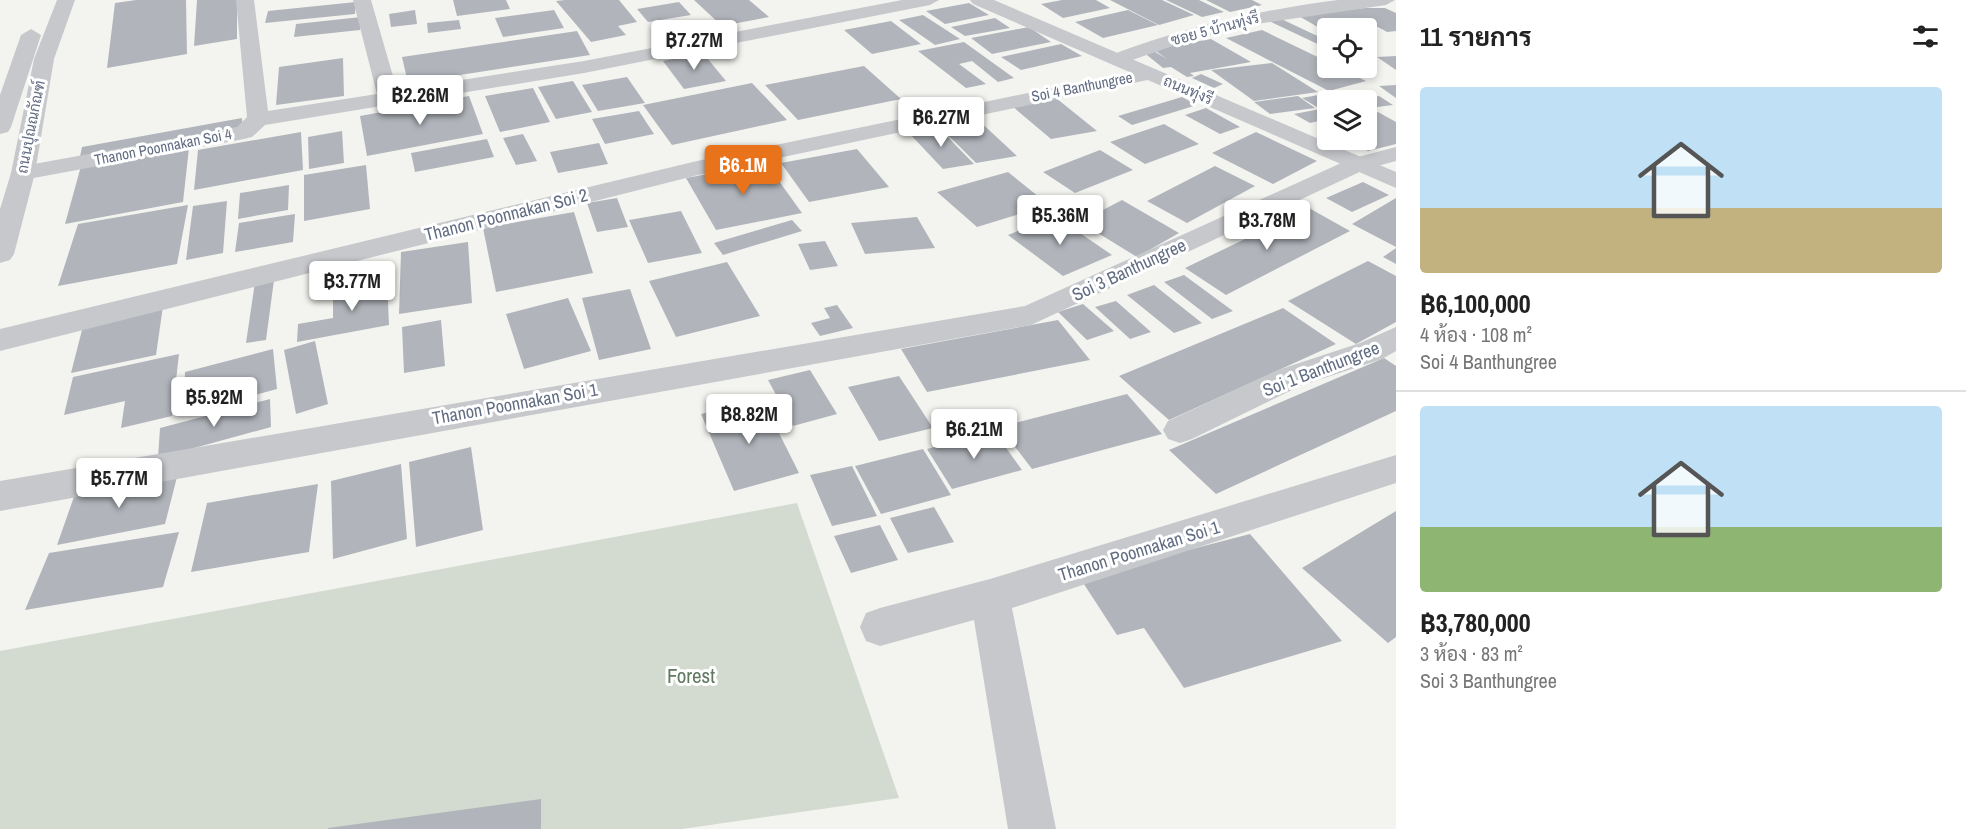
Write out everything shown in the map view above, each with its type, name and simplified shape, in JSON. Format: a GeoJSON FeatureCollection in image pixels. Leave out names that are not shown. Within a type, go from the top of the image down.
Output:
{"type":"FeatureCollection","features":[{"type":"Feature","properties":{"kind":"street","name":"ถนนปุณณกัณฑ์"},"geometry":{"type":"LineString","coordinates":[[0,254],[23,173],[44,59],[66,0]]}},
{"type":"Feature","properties":{"kind":"street"},"geometry":{"type":"LineString","coordinates":[[245,0],[258,119]]}},
{"type":"Feature","properties":{"kind":"street"},"geometry":{"type":"LineString","coordinates":[[362,0],[389,99]]}},
{"type":"Feature","properties":{"kind":"street","name":"Thanon Poonnakan Soi 4"},"geometry":{"type":"LineString","coordinates":[[23,173],[244,132],[258,119],[584,67],[930,0]]}},
{"type":"Feature","properties":{"kind":"street","name":"ถนนทุ่งรี"},"geometry":{"type":"LineString","coordinates":[[980,0],[1396,181]]}},
{"type":"Feature","properties":{"kind":"street","name":"ซอย 5 บ้านทุ่งรี"},"geometry":{"type":"LineString","coordinates":[[1118,59],[1141,49],[1269,15],[1340,2],[1386,0]]}},
{"type":"Feature","properties":{"kind":"street","name":"ถนนปุณณกัณฑ์"},"geometry":{"type":"LineString","coordinates":[[0,127],[38,11]]}},
{"type":"Feature","properties":{"kind":"street","name":"Soi 4 Banthungree"},"geometry":{"type":"LineString","coordinates":[[697,168],[1150,74]]}},
{"type":"Feature","properties":{"kind":"street","name":"Soi 3 Banthungree"},"geometry":{"type":"LineString","coordinates":[[1031,315],[1358,164],[1396,154]]}},
{"type":"Feature","properties":{"kind":"street","name":"Thanon Poonnakan Soi 2"},"geometry":{"type":"LineString","coordinates":[[0,340],[697,168]]}},
{"type":"Feature","properties":{"kind":"street","name":"Thanon Poonnakan Soi 1"},"geometry":{"type":"LineString","coordinates":[[0,496],[1031,315]]}},
{"type":"Feature","properties":{"kind":"street","name":"Soi 1 Banthungree"},"geometry":{"type":"LineString","coordinates":[[1180,430],[1289,378],[1371,351],[1396,338]]}},
{"type":"Feature","properties":{"kind":"street","name":"Thanon Poonnakan Soi 1"},"geometry":{"type":"LineString","coordinates":[[880,627],[990,597],[1396,469]]}},
{"type":"Feature","properties":{"kind":"street"},"geometry":{"type":"LineString","coordinates":[[990,597],[1032,829]]}},
{"type":"Feature","properties":{"kind":"green space","name":"Forest"},"geometry":{"type":"Polygon","coordinates":[[[797,503],[899,798],[682,829],[0,829],[0,651],[797,503]]]}},
{"type":"Feature","properties":{"kind":"building"},"geometry":{"type":"Polygon","coordinates":[[[136,0],[186,0],[187,54],[107,68],[115,3],[136,0]]]}},
{"type":"Feature","properties":{"kind":"building"},"geometry":{"type":"Polygon","coordinates":[[[197,0],[237,0],[237,39],[194,46],[197,0]]]}},
{"type":"Feature","properties":{"kind":"building"},"geometry":{"type":"Polygon","coordinates":[[[453,0],[506,0],[510,9],[457,16],[453,0]]]}},
{"type":"Feature","properties":{"kind":"building"},"geometry":{"type":"Polygon","coordinates":[[[619,0],[637,22],[618,26],[626,35],[591,42],[556,1],[619,0]]]}},
{"type":"Feature","properties":{"kind":"building"},"geometry":{"type":"Polygon","coordinates":[[[694,0],[749,0],[769,17],[722,26],[694,0]]]}},
{"type":"Feature","properties":{"kind":"building"},"geometry":{"type":"Polygon","coordinates":[[[1062,0],[1096,0],[1110,8],[1063,18],[1041,4],[1062,0]]]}},
{"type":"Feature","properties":{"kind":"building"},"geometry":{"type":"Polygon","coordinates":[[[1110,0],[1162,0],[1194,15],[1159,25],[1110,0]]]}},
{"type":"Feature","properties":{"kind":"building"},"geometry":{"type":"Polygon","coordinates":[[[1166,0],[1199,0],[1224,12],[1202,17],[1166,0]]]}},
{"type":"Feature","properties":{"kind":"building"},"geometry":{"type":"Polygon","coordinates":[[[1206,0],[1252,0],[1262,5],[1230,12],[1206,0]]]}},
{"type":"Feature","properties":{"kind":"building"},"geometry":{"type":"Polygon","coordinates":[[[356,2],[355,14],[265,23],[268,11],[356,2]]]}},
{"type":"Feature","properties":{"kind":"building"},"geometry":{"type":"Polygon","coordinates":[[[679,2],[691,15],[648,22],[637,9],[679,2]]]}},
{"type":"Feature","properties":{"kind":"building"},"geometry":{"type":"Polygon","coordinates":[[[969,3],[989,15],[945,24],[926,11],[969,3]]]}},
{"type":"Feature","properties":{"kind":"building"},"geometry":{"type":"Polygon","coordinates":[[[1385,8],[1396,13],[1396,31],[1387,32],[1377,27],[1377,18],[1317,18],[1317,27],[1297,15],[1385,8]]]}},
{"type":"Feature","properties":{"kind":"building"},"geometry":{"type":"Polygon","coordinates":[[[415,10],[417,24],[391,27],[389,14],[415,10]]]}},
{"type":"Feature","properties":{"kind":"building"},"geometry":{"type":"Polygon","coordinates":[[[554,10],[564,28],[503,37],[495,18],[554,10]]]}},
{"type":"Feature","properties":{"kind":"building"},"geometry":{"type":"Polygon","coordinates":[[[1128,10],[1158,25],[1103,38],[1075,22],[1128,10]]]}},
{"type":"Feature","properties":{"kind":"building"},"geometry":{"type":"Polygon","coordinates":[[[923,15],[960,39],[935,45],[899,20],[923,15]]]}},
{"type":"Feature","properties":{"kind":"building"},"geometry":{"type":"Polygon","coordinates":[[[1275,16],[1317,36],[1317,44],[1265,19],[1275,16]]]}},
{"type":"Feature","properties":{"kind":"building"},"geometry":{"type":"Polygon","coordinates":[[[361,17],[360,30],[294,37],[296,24],[361,17]]]}},
{"type":"Feature","properties":{"kind":"building"},"geometry":{"type":"Polygon","coordinates":[[[995,18],[1010,28],[965,36],[951,27],[995,18]]]}},
{"type":"Feature","properties":{"kind":"building"},"geometry":{"type":"Polygon","coordinates":[[[459,20],[461,29],[428,33],[427,23],[459,20]]]}},
{"type":"Feature","properties":{"kind":"building"},"geometry":{"type":"Polygon","coordinates":[[[891,21],[921,44],[872,54],[844,30],[891,21]]]}},
{"type":"Feature","properties":{"kind":"building"},"geometry":{"type":"Polygon","coordinates":[[[1029,27],[1051,42],[992,54],[971,38],[1029,27]]]}},
{"type":"Feature","properties":{"kind":"building"},"geometry":{"type":"Polygon","coordinates":[[[1262,30],[1317,57],[1317,78],[1360,78],[1366,81],[1327,90],[1226,38],[1262,30]]]}},
{"type":"Feature","properties":{"kind":"building"},"geometry":{"type":"Polygon","coordinates":[[[577,31],[590,55],[408,83],[402,57],[577,31]]]}},
{"type":"Feature","properties":{"kind":"building"},"geometry":{"type":"Polygon","coordinates":[[[1211,39],[1251,62],[1190,73],[1194,76],[1187,77],[1171,67],[1163,68],[1142,51],[1152,50],[1167,59],[1153,49],[1211,39]]]}},
{"type":"Feature","properties":{"kind":"building"},"geometry":{"type":"Polygon","coordinates":[[[964,42],[1014,78],[998,82],[972,61],[959,64],[986,84],[966,88],[918,51],[964,42]]]}},
{"type":"Feature","properties":{"kind":"building"},"geometry":{"type":"Polygon","coordinates":[[[1061,44],[1082,56],[1021,70],[1001,57],[1061,44]]]}},
{"type":"Feature","properties":{"kind":"building"},"geometry":{"type":"Polygon","coordinates":[[[703,53],[726,81],[684,89],[663,61],[703,53]]]}},
{"type":"Feature","properties":{"kind":"building"},"geometry":{"type":"Polygon","coordinates":[[[1396,56],[1396,70],[1377,57],[1396,56]]]}},
{"type":"Feature","properties":{"kind":"building"},"geometry":{"type":"Polygon","coordinates":[[[343,58],[344,96],[276,105],[279,67],[343,58]]]}},
{"type":"Feature","properties":{"kind":"building"},"geometry":{"type":"Polygon","coordinates":[[[1272,63],[1317,92],[1254,101],[1211,70],[1272,63]]]}},
{"type":"Feature","properties":{"kind":"building"},"geometry":{"type":"Polygon","coordinates":[[[864,66],[901,99],[798,120],[765,85],[864,66]]]}},
{"type":"Feature","properties":{"kind":"building"},"geometry":{"type":"Polygon","coordinates":[[[1201,74],[1223,84],[1214,88],[1192,78],[1201,74]]]}},
{"type":"Feature","properties":{"kind":"building"},"geometry":{"type":"Polygon","coordinates":[[[627,77],[645,103],[598,111],[582,85],[627,77]]]}},
{"type":"Feature","properties":{"kind":"building"},"geometry":{"type":"Polygon","coordinates":[[[573,81],[592,112],[556,119],[538,87],[573,81]]]}},
{"type":"Feature","properties":{"kind":"building"},"geometry":{"type":"Polygon","coordinates":[[[752,83],[787,120],[672,145],[643,105],[752,83]]]}},
{"type":"Feature","properties":{"kind":"building"},"geometry":{"type":"Polygon","coordinates":[[[1396,85],[1396,98],[1379,86],[1396,85]]]}},
{"type":"Feature","properties":{"kind":"building"},"geometry":{"type":"Polygon","coordinates":[[[533,88],[550,122],[500,132],[485,96],[533,88]]]}},
{"type":"Feature","properties":{"kind":"building"},"geometry":{"type":"Polygon","coordinates":[[[1317,95],[1317,107],[1302,98],[1317,95]]]}},
{"type":"Feature","properties":{"kind":"building"},"geometry":{"type":"Polygon","coordinates":[[[469,96],[483,134],[367,156],[360,116],[469,96]]]}},
{"type":"Feature","properties":{"kind":"building"},"geometry":{"type":"Polygon","coordinates":[[[1298,96],[1315,108],[1270,114],[1254,102],[1298,96]]]}},
{"type":"Feature","properties":{"kind":"building"},"geometry":{"type":"Polygon","coordinates":[[[1377,96],[1379,96],[1393,105],[1377,107],[1377,96]]]}},
{"type":"Feature","properties":{"kind":"building"},"geometry":{"type":"Polygon","coordinates":[[[1182,97],[1197,105],[1132,125],[1118,116],[1182,97]]]}},
{"type":"Feature","properties":{"kind":"building"},"geometry":{"type":"Polygon","coordinates":[[[1056,98],[1097,131],[1051,139],[1012,106],[1056,98]]]}},
{"type":"Feature","properties":{"kind":"building"},"geometry":{"type":"Polygon","coordinates":[[[1206,108],[1240,127],[1220,134],[1185,115],[1206,108]]]}},
{"type":"Feature","properties":{"kind":"building"},"geometry":{"type":"Polygon","coordinates":[[[1317,110],[1317,121],[1310,123],[1294,114],[1317,110]]]}},
{"type":"Feature","properties":{"kind":"building"},"geometry":{"type":"Polygon","coordinates":[[[639,111],[654,134],[605,144],[592,119],[639,111]]]}},
{"type":"Feature","properties":{"kind":"building"},"geometry":{"type":"Polygon","coordinates":[[[1377,112],[1396,122],[1396,144],[1377,149],[1377,112]]]}},
{"type":"Feature","properties":{"kind":"building"},"geometry":{"type":"Polygon","coordinates":[[[975,117],[1017,156],[976,163],[937,124],[975,117]]]}},
{"type":"Feature","properties":{"kind":"building"},"geometry":{"type":"Polygon","coordinates":[[[242,118],[243,131],[79,161],[82,147],[242,118]]]}},
{"type":"Feature","properties":{"kind":"building"},"geometry":{"type":"Polygon","coordinates":[[[1164,124],[1199,144],[1145,164],[1110,142],[1164,124]]]}},
{"type":"Feature","properties":{"kind":"building"},"geometry":{"type":"Polygon","coordinates":[[[938,127],[974,164],[943,169],[908,132],[938,127]]]}},
{"type":"Feature","properties":{"kind":"building"},"geometry":{"type":"Polygon","coordinates":[[[342,131],[344,163],[309,169],[308,137],[342,131]]]}},
{"type":"Feature","properties":{"kind":"building"},"geometry":{"type":"Polygon","coordinates":[[[301,132],[303,170],[194,190],[198,150],[301,132]]]}},
{"type":"Feature","properties":{"kind":"building"},"geometry":{"type":"Polygon","coordinates":[[[1256,132],[1317,161],[1273,184],[1212,153],[1256,132]]]}},
{"type":"Feature","properties":{"kind":"building"},"geometry":{"type":"Polygon","coordinates":[[[523,134],[537,161],[516,165],[503,138],[523,134]]]}},
{"type":"Feature","properties":{"kind":"building"},"geometry":{"type":"Polygon","coordinates":[[[487,139],[494,157],[415,172],[411,153],[487,139]]]}},
{"type":"Feature","properties":{"kind":"building"},"geometry":{"type":"Polygon","coordinates":[[[599,143],[608,164],[558,173],[550,152],[599,143]]]}},
{"type":"Feature","properties":{"kind":"building"},"geometry":{"type":"Polygon","coordinates":[[[189,148],[183,202],[65,224],[81,166],[189,148]]]}},
{"type":"Feature","properties":{"kind":"building"},"geometry":{"type":"Polygon","coordinates":[[[857,149],[889,187],[809,202],[781,163],[857,149]]]}},
{"type":"Feature","properties":{"kind":"building"},"geometry":{"type":"Polygon","coordinates":[[[1100,150],[1133,170],[1075,193],[1043,172],[1100,150]]]}},
{"type":"Feature","properties":{"kind":"building"},"geometry":{"type":"Polygon","coordinates":[[[766,163],[802,213],[716,230],[686,178],[766,163]]]}},
{"type":"Feature","properties":{"kind":"building"},"geometry":{"type":"Polygon","coordinates":[[[366,165],[370,209],[304,221],[304,175],[366,165]]]}},
{"type":"Feature","properties":{"kind":"building"},"geometry":{"type":"Polygon","coordinates":[[[1215,166],[1255,186],[1187,223],[1147,201],[1215,166]]]}},
{"type":"Feature","properties":{"kind":"building"},"geometry":{"type":"Polygon","coordinates":[[[1008,172],[1049,205],[977,227],[937,192],[1008,172]]]}},
{"type":"Feature","properties":{"kind":"building"},"geometry":{"type":"Polygon","coordinates":[[[1363,182],[1389,195],[1352,212],[1326,198],[1363,182]]]}},
{"type":"Feature","properties":{"kind":"building"},"geometry":{"type":"Polygon","coordinates":[[[289,185],[288,210],[238,219],[240,193],[289,185]]]}},
{"type":"Feature","properties":{"kind":"building"},"geometry":{"type":"Polygon","coordinates":[[[617,198],[628,227],[597,232],[587,203],[617,198]]]}},
{"type":"Feature","properties":{"kind":"building"},"geometry":{"type":"Polygon","coordinates":[[[1396,198],[1396,247],[1352,224],[1396,198]]]}},
{"type":"Feature","properties":{"kind":"building"},"geometry":{"type":"Polygon","coordinates":[[[1122,200],[1179,233],[1137,257],[1080,222],[1122,200]]]}},
{"type":"Feature","properties":{"kind":"building"},"geometry":{"type":"Polygon","coordinates":[[[227,201],[223,253],[186,260],[193,206],[227,201]]]}},
{"type":"Feature","properties":{"kind":"building"},"geometry":{"type":"Polygon","coordinates":[[[188,205],[177,264],[58,286],[78,224],[188,205]]]}},
{"type":"Feature","properties":{"kind":"building"},"geometry":{"type":"Polygon","coordinates":[[[1309,208],[1350,231],[1226,295],[1185,268],[1309,208]]]}},
{"type":"Feature","properties":{"kind":"building"},"geometry":{"type":"Polygon","coordinates":[[[681,211],[702,253],[648,263],[629,220],[681,211]]]}},
{"type":"Feature","properties":{"kind":"building"},"geometry":{"type":"Polygon","coordinates":[[[574,212],[593,273],[496,292],[483,228],[574,212]]]}},
{"type":"Feature","properties":{"kind":"building"},"geometry":{"type":"Polygon","coordinates":[[[295,214],[293,242],[235,252],[239,223],[295,214]]]}},
{"type":"Feature","properties":{"kind":"building"},"geometry":{"type":"Polygon","coordinates":[[[1055,216],[1112,255],[1063,276],[1008,235],[1055,216]]]}},
{"type":"Feature","properties":{"kind":"building"},"geometry":{"type":"Polygon","coordinates":[[[917,217],[935,248],[865,254],[851,223],[917,217]]]}},
{"type":"Feature","properties":{"kind":"building"},"geometry":{"type":"Polygon","coordinates":[[[792,220],[802,231],[723,255],[714,243],[792,220]]]}},
{"type":"Feature","properties":{"kind":"building"},"geometry":{"type":"Polygon","coordinates":[[[825,241],[838,266],[810,270],[798,244],[825,241]]]}},
{"type":"Feature","properties":{"kind":"building"},"geometry":{"type":"Polygon","coordinates":[[[468,242],[472,303],[399,314],[401,252],[468,242]]]}},
{"type":"Feature","properties":{"kind":"building"},"geometry":{"type":"Polygon","coordinates":[[[1396,248],[1396,264],[1383,257],[1396,248]]]}},
{"type":"Feature","properties":{"kind":"building"},"geometry":{"type":"Polygon","coordinates":[[[1368,261],[1396,276],[1396,322],[1356,344],[1288,301],[1368,261]]]}},
{"type":"Feature","properties":{"kind":"building"},"geometry":{"type":"Polygon","coordinates":[[[727,262],[760,316],[676,337],[649,281],[727,262]]]}},
{"type":"Feature","properties":{"kind":"building"},"geometry":{"type":"Polygon","coordinates":[[[1184,275],[1233,311],[1212,319],[1164,282],[1184,275]]]}},
{"type":"Feature","properties":{"kind":"building"},"geometry":{"type":"Polygon","coordinates":[[[387,279],[389,325],[297,342],[298,324],[333,318],[333,289],[387,279]]]}},
{"type":"Feature","properties":{"kind":"building"},"geometry":{"type":"Polygon","coordinates":[[[274,280],[266,340],[246,343],[255,282],[274,280]]]}},
{"type":"Feature","properties":{"kind":"building"},"geometry":{"type":"Polygon","coordinates":[[[1154,285],[1202,323],[1174,333],[1127,295],[1154,285]]]}},
{"type":"Feature","properties":{"kind":"building"},"geometry":{"type":"Polygon","coordinates":[[[630,289],[651,349],[599,360],[582,298],[630,289]]]}},
{"type":"Feature","properties":{"kind":"building"},"geometry":{"type":"Polygon","coordinates":[[[568,298],[591,351],[524,369],[506,314],[568,298]]]}},
{"type":"Feature","properties":{"kind":"building"},"geometry":{"type":"Polygon","coordinates":[[[1116,301],[1151,332],[1130,339],[1095,307],[1116,301]]]}},
{"type":"Feature","properties":{"kind":"building"},"geometry":{"type":"Polygon","coordinates":[[[1083,304],[1114,331],[1087,340],[1058,312],[1083,304]]]}},
{"type":"Feature","properties":{"kind":"building"},"geometry":{"type":"Polygon","coordinates":[[[837,305],[853,328],[820,336],[811,323],[830,318],[824,308],[837,305]]]}},
{"type":"Feature","properties":{"kind":"building"},"geometry":{"type":"Polygon","coordinates":[[[163,306],[156,355],[71,373],[84,322],[163,306]]]}},
{"type":"Feature","properties":{"kind":"building"},"geometry":{"type":"Polygon","coordinates":[[[1283,308],[1336,344],[1169,420],[1119,376],[1283,308]]]}},
{"type":"Feature","properties":{"kind":"building"},"geometry":{"type":"Polygon","coordinates":[[[441,320],[445,366],[404,373],[402,327],[441,320]]]}},
{"type":"Feature","properties":{"kind":"building"},"geometry":{"type":"Polygon","coordinates":[[[1058,320],[1090,360],[927,392],[901,349],[1058,320]]]}},
{"type":"Feature","properties":{"kind":"building"},"geometry":{"type":"Polygon","coordinates":[[[315,341],[328,404],[296,414],[284,350],[315,341]]]}},
{"type":"Feature","properties":{"kind":"building"},"geometry":{"type":"Polygon","coordinates":[[[273,349],[277,389],[184,414],[185,372],[273,349]]]}},
{"type":"Feature","properties":{"kind":"building"},"geometry":{"type":"Polygon","coordinates":[[[179,354],[172,416],[121,428],[125,401],[64,415],[73,377],[179,354]]]}},
{"type":"Feature","properties":{"kind":"building"},"geometry":{"type":"Polygon","coordinates":[[[1384,358],[1396,366],[1396,411],[1216,494],[1169,450],[1384,358]]]}},
{"type":"Feature","properties":{"kind":"building"},"geometry":{"type":"Polygon","coordinates":[[[810,370],[837,414],[793,426],[768,380],[810,370]]]}},
{"type":"Feature","properties":{"kind":"building"},"geometry":{"type":"Polygon","coordinates":[[[899,376],[933,428],[879,441],[848,387],[899,376]]]}},
{"type":"Feature","properties":{"kind":"building"},"geometry":{"type":"Polygon","coordinates":[[[1127,394],[1162,434],[1032,469],[1000,427],[1127,394]]]}},
{"type":"Feature","properties":{"kind":"building"},"geometry":{"type":"Polygon","coordinates":[[[270,399],[271,427],[158,458],[160,428],[270,399]]]}},
{"type":"Feature","properties":{"kind":"building"},"geometry":{"type":"Polygon","coordinates":[[[762,399],[799,473],[734,491],[701,414],[762,399]]]}},
{"type":"Feature","properties":{"kind":"building"},"geometry":{"type":"Polygon","coordinates":[[[994,431],[1022,470],[952,489],[927,449],[994,431]]]}},
{"type":"Feature","properties":{"kind":"building"},"geometry":{"type":"Polygon","coordinates":[[[471,447],[483,530],[416,547],[409,462],[471,447]]]}},
{"type":"Feature","properties":{"kind":"building"},"geometry":{"type":"Polygon","coordinates":[[[923,449],[951,495],[881,514],[855,466],[923,449]]]}},
{"type":"Feature","properties":{"kind":"building"},"geometry":{"type":"Polygon","coordinates":[[[401,464],[407,539],[333,559],[331,481],[401,464]]]}},
{"type":"Feature","properties":{"kind":"building"},"geometry":{"type":"Polygon","coordinates":[[[852,466],[877,516],[832,526],[810,475],[852,466]]]}},
{"type":"Feature","properties":{"kind":"building"},"geometry":{"type":"Polygon","coordinates":[[[178,473],[165,524],[57,545],[76,491],[178,473]]]}},
{"type":"Feature","properties":{"kind":"building"},"geometry":{"type":"Polygon","coordinates":[[[318,484],[309,552],[191,572],[207,503],[318,484]]]}},
{"type":"Feature","properties":{"kind":"building"},"geometry":{"type":"Polygon","coordinates":[[[934,507],[954,542],[908,553],[890,518],[934,507]]]}},
{"type":"Feature","properties":{"kind":"building"},"geometry":{"type":"Polygon","coordinates":[[[1396,511],[1396,637],[1388,643],[1302,568],[1396,511]]]}},
{"type":"Feature","properties":{"kind":"building"},"geometry":{"type":"Polygon","coordinates":[[[880,525],[898,560],[851,573],[834,536],[880,525]]]}},
{"type":"Feature","properties":{"kind":"building"},"geometry":{"type":"Polygon","coordinates":[[[179,532],[163,587],[25,610],[49,553],[179,532]]]}},
{"type":"Feature","properties":{"kind":"building"},"geometry":{"type":"Polygon","coordinates":[[[1250,534],[1342,641],[1184,688],[1144,628],[1117,635],[1080,578],[1250,534]]]}},
{"type":"Feature","properties":{"kind":"building"},"geometry":{"type":"Polygon","coordinates":[[[541,799],[541,829],[328,829],[328,828],[541,799]]]}}]}
